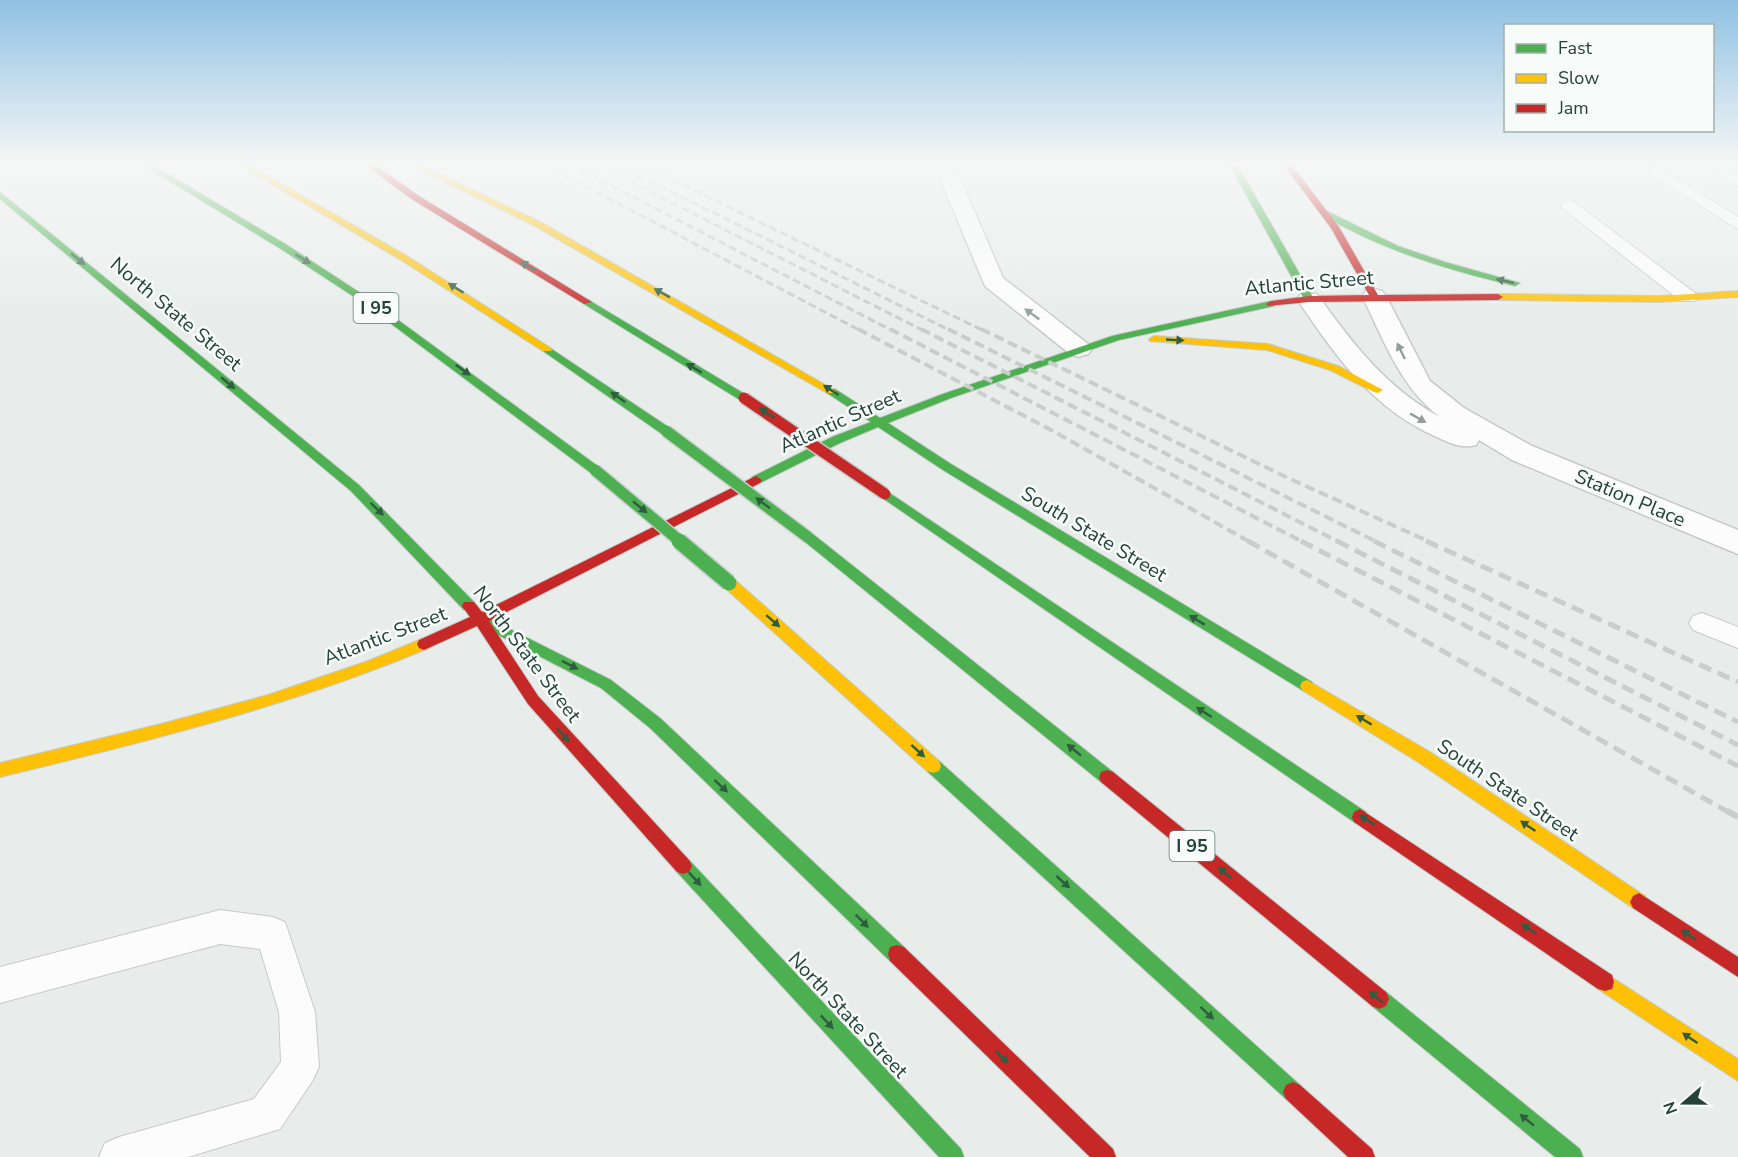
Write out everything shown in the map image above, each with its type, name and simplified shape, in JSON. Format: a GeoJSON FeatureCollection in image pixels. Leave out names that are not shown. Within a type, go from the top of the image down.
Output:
{"type":"FeatureCollection","features":[{"type":"Feature","properties":{"kind":"main road","name":"North State Street"},"geometry":{"type":"LineString","coordinates":[[28,218],[355,488],[421,554],[480,620],[533,700],[552,722],[953,1157]]}},
{"type":"Feature","properties":{"kind":"main road","name":"I 95"},"geometry":{"type":"LineString","coordinates":[[232,218],[365,300],[509,404],[595,470],[729,583],[1089,904],[1364,1157]]}},
{"type":"Feature","properties":{"kind":"main road","name":"I 95"},"geometry":{"type":"LineString","coordinates":[[339,218],[440,278],[520,330],[666,430],[809,538],[1009,697],[1572,1157]]}},
{"type":"Feature","properties":{"kind":"main road"},"geometry":{"type":"LineString","coordinates":[[449,218],[744,398],[1165,687],[1738,1071]]}},
{"type":"Feature","properties":{"kind":"main road","name":"South State Street"},"geometry":{"type":"LineString","coordinates":[[526,218],[791,366],[1099,561],[1424,757],[1738,968]]}},
{"type":"Feature","properties":{"kind":"main road"},"geometry":{"type":"LineString","coordinates":[[1264,218],[1309,298]]}},
{"type":"Feature","properties":{"kind":"main road"},"geometry":{"type":"LineString","coordinates":[[1330,218],[1352,252],[1374,296]]}},
{"type":"Feature","properties":{"kind":"main road"},"geometry":{"type":"LineString","coordinates":[[1333,218],[1356,234],[1400,253],[1583,299]]}},
{"type":"Feature","properties":{"kind":"main road","name":"Atlantic Street"},"geometry":{"type":"LineString","coordinates":[[0,770],[176,728],[298,690],[401,654],[480,620],[836,440],[1079,349],[1116,338],[1252,306],[1309,298],[1374,296],[1583,299],[1738,294]]}},
{"type":"Feature","properties":{"kind":"main road"},"geometry":{"type":"LineString","coordinates":[[1116,338],[1268,347],[1334,368],[1378,390]]}},
{"type":"Feature","properties":{"kind":"main road"},"geometry":{"type":"LineString","coordinates":[[480,620],[606,684],[655,723],[811,870],[1105,1157]]}},
{"type":"Feature","properties":{"kind":"street"},"geometry":{"type":"LineString","coordinates":[[967,218],[993,281],[1014,300],[1079,349]]}},
{"type":"Feature","properties":{"kind":"street","name":"Station Place"},"geometry":{"type":"LineString","coordinates":[[1374,296],[1408,366],[1433,399],[1454,414],[1522,453],[1738,543]]}},
{"type":"Feature","properties":{"kind":"street","name":"Station Place"},"geometry":{"type":"LineString","coordinates":[[1309,298],[1352,361],[1378,390],[1405,411],[1436,428],[1476,443],[1522,453]]}},
{"type":"Feature","properties":{"kind":"lane"},"geometry":{"type":"LineString","coordinates":[[1585,218],[1688,297]]}},
{"type":"Feature","properties":{"kind":"lane"},"geometry":{"type":"LineString","coordinates":[[1702,623],[1738,638]]}},
{"type":"Feature","properties":{"kind":"lane"},"geometry":{"type":"LineString","coordinates":[[0,985],[220,927],[273,934],[297,1012],[300,1066],[266,1115],[119,1157]]}},
{"type":"Feature","properties":{"kind":"railway"},"geometry":{"type":"LineString","coordinates":[[646,218],[861,331]]}},
{"type":"Feature","properties":{"kind":"railway"},"geometry":{"type":"LineString","coordinates":[[674,218],[893,331]]}},
{"type":"Feature","properties":{"kind":"railway"},"geometry":{"type":"LineString","coordinates":[[702,218],[924,331]]}},
{"type":"Feature","properties":{"kind":"railway"},"geometry":{"type":"LineString","coordinates":[[724,218],[951,331]]}},
{"type":"Feature","properties":{"kind":"railway"},"geometry":{"type":"LineString","coordinates":[[751,218],[984,331]]}},
{"type":"Feature","properties":{"kind":"railway"},"geometry":{"type":"LineString","coordinates":[[858,329],[1053,431],[1250,542]]}},
{"type":"Feature","properties":{"kind":"railway"},"geometry":{"type":"LineString","coordinates":[[890,329],[1303,542]]}},
{"type":"Feature","properties":{"kind":"railway"},"geometry":{"type":"LineString","coordinates":[[921,329],[1339,542]]}},
{"type":"Feature","properties":{"kind":"railway"},"geometry":{"type":"LineString","coordinates":[[948,329],[1377,542]]}},
{"type":"Feature","properties":{"kind":"railway"},"geometry":{"type":"LineString","coordinates":[[981,329],[1288,478],[1430,542]]}},
{"type":"Feature","properties":{"kind":"railway"},"geometry":{"type":"LineString","coordinates":[[1248,541],[1730,813]]}},
{"type":"Feature","properties":{"kind":"railway"},"geometry":{"type":"LineString","coordinates":[[1301,541],[1738,766]]}},
{"type":"Feature","properties":{"kind":"railway"},"geometry":{"type":"LineString","coordinates":[[1337,541],[1738,745]]}},
{"type":"Feature","properties":{"kind":"railway"},"geometry":{"type":"LineString","coordinates":[[1374,541],[1738,722]]}},
{"type":"Feature","properties":{"kind":"railway"},"geometry":{"type":"LineString","coordinates":[[1426,541],[1738,682]]}},
{"type":"Feature","properties":{"kind":"railway"},"geometry":{"type":"LineString","coordinates":[[1727,811],[1738,817]]}},
{"type":"Feature","properties":{"kind":"traffic: fast"},"geometry":{"type":"LineString","coordinates":[[28,218],[355,488],[469,606]]}},
{"type":"Feature","properties":{"kind":"traffic: fast"},"geometry":{"type":"LineString","coordinates":[[235,218],[365,300],[595,470]]}},
{"type":"Feature","properties":{"kind":"traffic: fast"},"geometry":{"type":"LineString","coordinates":[[1263,218],[1309,299]]}},
{"type":"Feature","properties":{"kind":"traffic: fast"},"geometry":{"type":"LineString","coordinates":[[1334,218],[1372,238],[1418,257],[1515,283]]}},
{"type":"Feature","properties":{"kind":"traffic: fast"},"geometry":{"type":"LineString","coordinates":[[587,302],[744,398]]}},
{"type":"Feature","properties":{"kind":"traffic: fast"},"geometry":{"type":"LineString","coordinates":[[756,480],[836,440],[947,396],[1116,338],[1271,304]]}},
{"type":"Feature","properties":{"kind":"traffic: fast"},"geometry":{"type":"LineString","coordinates":[[547,349],[666,431]]}},
{"type":"Feature","properties":{"kind":"traffic: fast"},"geometry":{"type":"LineString","coordinates":[[831,391],[947,467],[1307,686]]}},
{"type":"Feature","properties":{"kind":"traffic: fast"},"geometry":{"type":"LineString","coordinates":[[666,431],[809,538]]}},
{"type":"Feature","properties":{"kind":"traffic: fast"},"geometry":{"type":"LineString","coordinates":[[595,470],[729,583]]}},
{"type":"Feature","properties":{"kind":"traffic: fast"},"geometry":{"type":"LineString","coordinates":[[885,494],[1360,817]]}},
{"type":"Feature","properties":{"kind":"traffic: fast"},"geometry":{"type":"LineString","coordinates":[[809,538],[1107,777]]}},
{"type":"Feature","properties":{"kind":"traffic: fast"},"geometry":{"type":"LineString","coordinates":[[480,619],[606,684],[655,723],[897,954]]}},
{"type":"Feature","properties":{"kind":"traffic: fast"},"geometry":{"type":"LineString","coordinates":[[933,766],[1293,1092]]}},
{"type":"Feature","properties":{"kind":"traffic: fast"},"geometry":{"type":"LineString","coordinates":[[683,866],[953,1157]]}},
{"type":"Feature","properties":{"kind":"traffic: fast"},"geometry":{"type":"LineString","coordinates":[[1379,999],[1572,1157]]}},
{"type":"Feature","properties":{"kind":"traffic: slow"},"geometry":{"type":"LineString","coordinates":[[335,218],[404,258],[547,349]]}},
{"type":"Feature","properties":{"kind":"traffic: slow"},"geometry":{"type":"LineString","coordinates":[[525,218],[831,391]]}},
{"type":"Feature","properties":{"kind":"traffic: slow"},"geometry":{"type":"LineString","coordinates":[[1498,297],[1659,299],[1738,294]]}},
{"type":"Feature","properties":{"kind":"traffic: slow"},"geometry":{"type":"LineString","coordinates":[[1154,339],[1268,347],[1334,368],[1378,390]]}},
{"type":"Feature","properties":{"kind":"traffic: slow"},"geometry":{"type":"LineString","coordinates":[[729,583],[933,766]]}},
{"type":"Feature","properties":{"kind":"traffic: slow"},"geometry":{"type":"LineString","coordinates":[[0,770],[215,717],[321,684],[424,644]]}},
{"type":"Feature","properties":{"kind":"traffic: slow"},"geometry":{"type":"LineString","coordinates":[[1307,686],[1424,757],[1639,902]]}},
{"type":"Feature","properties":{"kind":"traffic: slow"},"geometry":{"type":"LineString","coordinates":[[1605,982],[1738,1071]]}},
{"type":"Feature","properties":{"kind":"traffic: jam"},"geometry":{"type":"LineString","coordinates":[[449,218],[587,302]]}},
{"type":"Feature","properties":{"kind":"traffic: jam"},"geometry":{"type":"LineString","coordinates":[[1328,218],[1374,296]]}},
{"type":"Feature","properties":{"kind":"traffic: jam"},"geometry":{"type":"LineString","coordinates":[[1271,304],[1309,299],[1498,297]]}},
{"type":"Feature","properties":{"kind":"traffic: jam"},"geometry":{"type":"LineString","coordinates":[[744,398],[885,494]]}},
{"type":"Feature","properties":{"kind":"traffic: jam"},"geometry":{"type":"LineString","coordinates":[[424,644],[480,619],[756,480]]}},
{"type":"Feature","properties":{"kind":"traffic: jam"},"geometry":{"type":"LineString","coordinates":[[469,606],[533,700],[683,866]]}},
{"type":"Feature","properties":{"kind":"traffic: jam"},"geometry":{"type":"LineString","coordinates":[[1107,777],[1379,999]]}},
{"type":"Feature","properties":{"kind":"traffic: jam"},"geometry":{"type":"LineString","coordinates":[[1360,817],[1605,982]]}},
{"type":"Feature","properties":{"kind":"traffic: jam"},"geometry":{"type":"LineString","coordinates":[[1639,902],[1738,968]]}},
{"type":"Feature","properties":{"kind":"traffic: jam"},"geometry":{"type":"LineString","coordinates":[[897,954],[1105,1157]]}},
{"type":"Feature","properties":{"kind":"traffic: jam"},"geometry":{"type":"LineString","coordinates":[[1293,1092],[1364,1157]]}}]}
